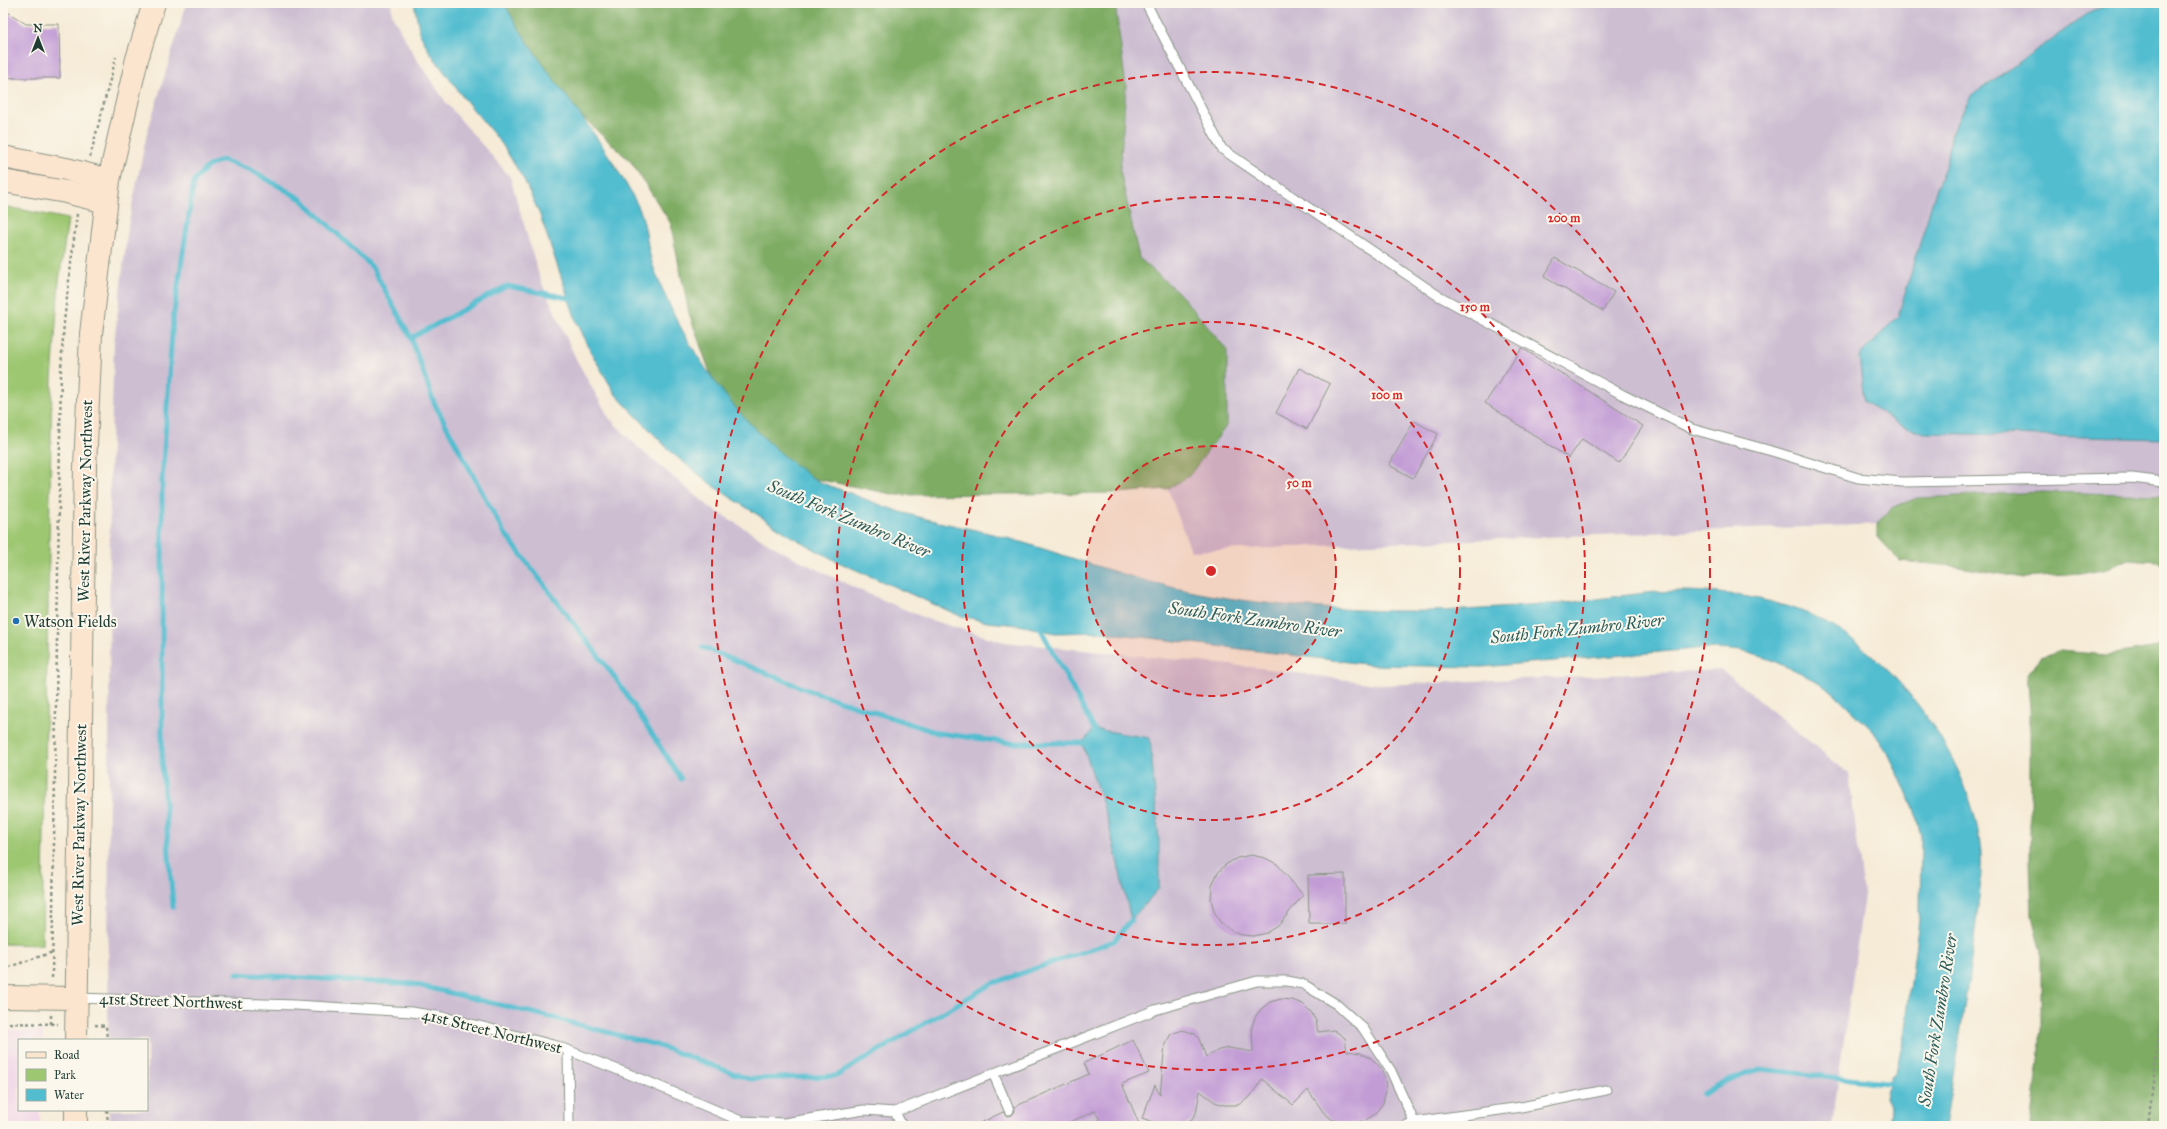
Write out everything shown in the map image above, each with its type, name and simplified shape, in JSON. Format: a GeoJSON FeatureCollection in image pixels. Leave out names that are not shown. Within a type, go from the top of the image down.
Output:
{"type":"FeatureCollection","features":[{"type":"Feature","properties":{"kind":"main road","name":"West River Parkway Northwest"},"geometry":{"type":"LineString","coordinates":[[76,1039],[85,467],[90,334],[109,180],[137,58],[154,3]]}},
{"type":"Feature","properties":{"kind":"main road"},"geometry":{"type":"LineString","coordinates":[[3,157],[109,180]]}},
{"type":"Feature","properties":{"kind":"main road"},"geometry":{"type":"LineString","coordinates":[[3,181],[106,202]]}},
{"type":"Feature","properties":{"kind":"main road","name":"41st Street Northwest"},"geometry":{"type":"LineString","coordinates":[[3,997],[76,998]]}},
{"type":"Feature","properties":{"kind":"main road"},"geometry":{"type":"LineString","coordinates":[[76,1111],[76,1126]]}},
{"type":"Feature","properties":{"kind":"lane"},"geometry":{"type":"LineString","coordinates":[[1146,3],[1222,149],[1437,295],[1623,395],[1692,429],[1775,452],[1858,478],[1902,482],[2132,478],[2164,482]]}},
{"type":"Feature","properties":{"kind":"lane"},"geometry":{"type":"LineString","coordinates":[[902,1126],[895,1112],[1155,1010],[1257,981],[1287,981],[1303,984],[1336,1004],[1363,1028],[1390,1071],[1412,1125],[1521,1107],[1606,1090]]}},
{"type":"Feature","properties":{"kind":"lane","name":"41st Street Northwest"},"geometry":{"type":"LineString","coordinates":[[76,998],[295,1005],[412,1012],[448,1018],[568,1050],[741,1123],[784,1123],[864,1110],[895,1112]]}},
{"type":"Feature","properties":{"kind":"lane"},"geometry":{"type":"LineString","coordinates":[[568,1050],[569,1126]]}},
{"type":"Feature","properties":{"kind":"lane"},"geometry":{"type":"LineString","coordinates":[[993,1073],[1009,1110]]}},
{"type":"Feature","properties":{"kind":"path"},"geometry":{"type":"LineString","coordinates":[[86,174],[118,51]]}},
{"type":"Feature","properties":{"kind":"path"},"geometry":{"type":"LineString","coordinates":[[3,969],[53,952],[61,369],[64,322],[77,215],[81,196]]}},
{"type":"Feature","properties":{"kind":"path"},"geometry":{"type":"LineString","coordinates":[[2148,1126],[2164,988]]}},
{"type":"Feature","properties":{"kind":"path"},"geometry":{"type":"LineString","coordinates":[[3,1023],[51,1024]]}},
{"type":"Feature","properties":{"kind":"path"},"geometry":{"type":"LineString","coordinates":[[106,1026],[107,1039]]}},
{"type":"Feature","properties":{"kind":"path"},"geometry":{"type":"LineString","coordinates":[[107,1111],[108,1126]]}},
{"type":"Feature","properties":{"kind":"shaded area"},"geometry":{"type":"Polygon","coordinates":[[[187,3],[391,3],[392,15],[415,57],[447,104],[510,177],[540,279],[576,359],[609,418],[642,451],[711,508],[783,552],[857,589],[927,619],[1004,642],[1259,668],[1384,685],[1722,670],[1849,774],[1864,895],[1832,1126],[109,1126],[109,1111],[148,1111],[148,1039],[108,1039],[110,476],[114,344],[128,226],[147,133],[187,3]]]}},
{"type":"Feature","properties":{"kind":"shaded area"},"geometry":{"type":"Polygon","coordinates":[[[1034,3],[2164,3],[2164,514],[1191,551],[1142,419],[1034,3]]]}},
{"type":"Feature","properties":{"kind":"shaded area"},"geometry":{"type":"Polygon","coordinates":[[[3,1030],[43,1031],[43,1039],[18,1039],[18,1111],[40,1111],[40,1126],[3,1126],[3,1030]]]}},
{"type":"Feature","properties":{"kind":"green space"},"geometry":{"type":"Polygon","coordinates":[[[494,3],[1115,3],[1126,87],[1120,170],[1139,258],[1180,294],[1227,350],[1227,425],[1189,476],[1167,489],[1118,493],[897,495],[811,478],[724,412],[689,313],[670,222],[631,162],[578,113],[545,70],[520,44],[494,3]]]}},
{"type":"Feature","properties":{"kind":"green space"},"geometry":{"type":"Polygon","coordinates":[[[3,206],[68,219],[59,281],[52,380],[42,945],[3,944],[3,206]]]}},
{"type":"Feature","properties":{"kind":"green space"},"geometry":{"type":"Polygon","coordinates":[[[2043,492],[2164,495],[2164,567],[2156,561],[2128,559],[2108,569],[2081,574],[2024,578],[1954,566],[1899,561],[1877,537],[1877,524],[1891,508],[1917,498],[2043,492]]]}},
{"type":"Feature","properties":{"kind":"green space"},"geometry":{"type":"Polygon","coordinates":[[[2164,646],[2164,1126],[2031,1126],[2041,1043],[2041,953],[2032,916],[2030,862],[2030,707],[2027,674],[2040,658],[2061,651],[2107,655],[2164,646]]]}},
{"type":"Feature","properties":{"kind":"water","name":"South Fork Zumbro River"},"geometry":{"type":"Polygon","coordinates":[[[414,3],[504,3],[548,72],[597,138],[632,194],[643,219],[649,253],[653,266],[680,326],[697,355],[715,382],[757,431],[781,454],[811,477],[821,482],[882,506],[910,515],[1004,537],[1150,582],[1226,598],[1314,607],[1421,611],[1509,607],[1574,602],[1656,592],[1689,591],[1732,594],[1772,602],[1811,615],[1842,632],[1872,655],[1900,683],[1925,715],[1947,749],[1964,784],[1976,820],[1981,855],[1980,893],[1945,1126],[1889,1126],[1891,1109],[1886,1098],[1891,1076],[1896,1072],[1904,1037],[1920,912],[1921,836],[1914,808],[1888,753],[1873,731],[1833,692],[1801,673],[1766,658],[1741,651],[1707,648],[1482,667],[1373,665],[1101,632],[1055,633],[1019,625],[987,622],[958,615],[836,561],[794,538],[716,488],[672,453],[616,395],[592,354],[576,320],[540,215],[524,180],[502,144],[462,96],[429,51],[420,34],[414,3]]]}},
{"type":"Feature","properties":{"kind":"water"},"geometry":{"type":"Polygon","coordinates":[[[2116,3],[2164,3],[2164,439],[1924,433],[1900,425],[1864,401],[1859,356],[1898,316],[1937,187],[1947,162],[1952,132],[1971,96],[2093,10],[2116,3]]]}},
{"type":"Feature","properties":{"kind":"water"},"geometry":{"type":"Polygon","coordinates":[[[1094,729],[1150,738],[1159,841],[1159,888],[1131,920],[1107,817],[1082,743],[1094,729]]]}},
{"type":"Feature","properties":{"kind":"building"},"geometry":{"type":"Polygon","coordinates":[[[3,9],[26,24],[59,24],[60,78],[11,78],[3,70],[3,9]]]}},
{"type":"Feature","properties":{"kind":"building"},"geometry":{"type":"Polygon","coordinates":[[[1555,258],[1614,292],[1603,311],[1544,277],[1555,258]]]}},
{"type":"Feature","properties":{"kind":"building"},"geometry":{"type":"Polygon","coordinates":[[[1522,348],[1643,426],[1619,463],[1582,439],[1569,458],[1485,403],[1522,348]]]}},
{"type":"Feature","properties":{"kind":"building"},"geometry":{"type":"Polygon","coordinates":[[[1299,368],[1330,384],[1307,429],[1276,413],[1299,368]]]}},
{"type":"Feature","properties":{"kind":"building"},"geometry":{"type":"Polygon","coordinates":[[[1414,421],[1438,434],[1413,478],[1389,465],[1414,421]]]}},
{"type":"Feature","properties":{"kind":"building"},"geometry":{"type":"Polygon","coordinates":[[[1251,855],[1265,858],[1277,864],[1303,895],[1278,926],[1267,933],[1254,936],[1242,935],[1230,930],[1220,922],[1214,911],[1211,899],[1212,886],[1217,874],[1225,865],[1237,858],[1251,855]]]}},
{"type":"Feature","properties":{"kind":"building"},"geometry":{"type":"Polygon","coordinates":[[[1345,874],[1345,924],[1309,924],[1308,875],[1345,874]]]}},
{"type":"Feature","properties":{"kind":"building"},"geometry":{"type":"Polygon","coordinates":[[[1281,999],[1292,1000],[1303,1004],[1311,1012],[1316,1021],[1318,1032],[1334,1030],[1345,1038],[1347,1051],[1360,1053],[1371,1058],[1380,1067],[1385,1079],[1386,1091],[1383,1103],[1375,1114],[1366,1120],[1355,1123],[1344,1123],[1333,1120],[1324,1113],[1308,1090],[1293,1105],[1262,1079],[1250,1097],[1238,1105],[1224,1105],[1215,1102],[1200,1091],[1196,1113],[1192,1120],[1183,1126],[1164,1126],[1142,1118],[1155,1085],[1160,1095],[1165,1044],[1171,1034],[1183,1030],[1195,1034],[1199,1039],[1206,1057],[1219,1050],[1229,1048],[1253,1052],[1252,1027],[1255,1017],[1261,1009],[1270,1002],[1281,999]]]}},
{"type":"Feature","properties":{"kind":"building"},"geometry":{"type":"Polygon","coordinates":[[[1133,1040],[1149,1073],[1122,1084],[1140,1126],[1103,1126],[1095,1111],[1061,1126],[974,1126],[1003,1112],[1008,1116],[1012,1115],[1015,1111],[1014,1107],[1089,1074],[1084,1063],[1133,1040]]]}},
{"type":"Feature","properties":{"kind":"waterway"},"geometry":{"type":"LineString","coordinates":[[173,907],[162,767],[162,480],[173,318],[194,181],[207,167],[222,160],[251,170],[301,199],[372,267],[411,338],[434,403],[503,531],[616,679],[681,779]]}},
{"type":"Feature","properties":{"kind":"waterway"},"geometry":{"type":"LineString","coordinates":[[411,338],[507,286],[573,299]]}},
{"type":"Feature","properties":{"kind":"waterway"},"geometry":{"type":"LineString","coordinates":[[1038,624],[1094,729]]}},
{"type":"Feature","properties":{"kind":"waterway"},"geometry":{"type":"LineString","coordinates":[[702,647],[813,692],[938,733],[1011,743],[1082,743]]}},
{"type":"Feature","properties":{"kind":"waterway"},"geometry":{"type":"LineString","coordinates":[[237,974],[413,984],[546,1016],[656,1045],[749,1079],[836,1076],[991,984],[1114,941],[1131,920]]}},
{"type":"Feature","properties":{"kind":"waterway"},"geometry":{"type":"LineString","coordinates":[[1703,1094],[1731,1079],[1760,1069],[1895,1084]]}},
{"type":"Feature","properties":{"kind":"place","name":"Watson Fields"},"geometry":{"type":"Point","coordinates":[16,621]}}]}
